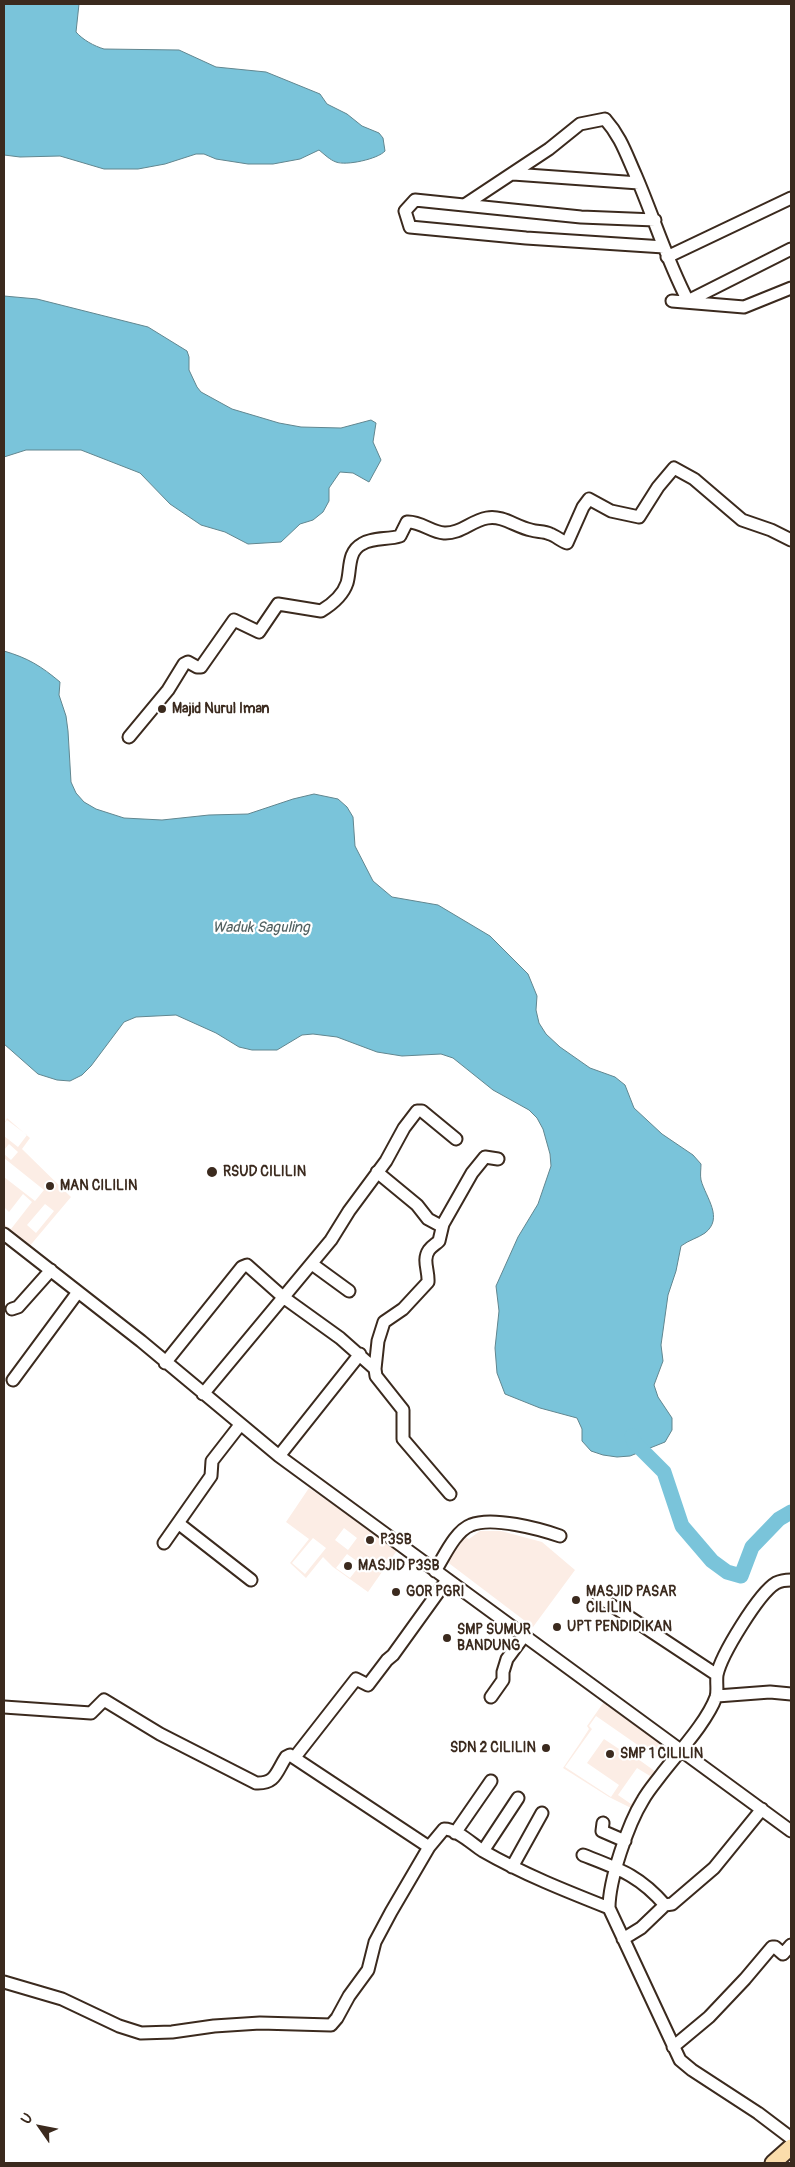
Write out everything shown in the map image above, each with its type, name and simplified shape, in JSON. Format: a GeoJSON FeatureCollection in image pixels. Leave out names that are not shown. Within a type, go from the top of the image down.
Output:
{"type":"FeatureCollection","features":[{"type":"Feature","properties":{"kind":"main road"},"geometry":{"type":"LineString","coordinates":[[773,2163],[791,2146]]}},
{"type":"Feature","properties":{"kind":"street"},"geometry":{"type":"LineString","coordinates":[[466,204],[513,174],[580,124],[605,119],[617,132],[655,220],[665,252],[688,301]]}},
{"type":"Feature","properties":{"kind":"street"},"geometry":{"type":"LineString","coordinates":[[513,174],[639,183]]}},
{"type":"Feature","properties":{"kind":"street"},"geometry":{"type":"LineString","coordinates":[[655,220],[581,216],[415,200],[405,211],[410,227],[665,252],[791,198]]}},
{"type":"Feature","properties":{"kind":"street"},"geometry":{"type":"LineString","coordinates":[[688,301],[791,249]]}},
{"type":"Feature","properties":{"kind":"street"},"geometry":{"type":"LineString","coordinates":[[672,301],[744,307],[791,288]]}},
{"type":"Feature","properties":{"kind":"street"},"geometry":{"type":"LineString","coordinates":[[129,737],[168,690],[184,664],[188,662],[201,667],[234,620],[259,632],[278,604],[321,611],[343,591],[348,582],[349,562],[357,548],[368,541],[400,536],[407,522],[414,522],[433,531],[451,532],[459,531],[467,524],[496,518],[550,534],[567,543],[589,499],[611,511],[639,517],[658,487],[674,468],[692,478],[742,520],[771,530],[791,540]]}},
{"type":"Feature","properties":{"kind":"street"},"geometry":{"type":"LineString","coordinates":[[203,1394],[331,1240],[349,1211],[378,1172],[404,1128],[419,1111],[456,1139]]}},
{"type":"Feature","properties":{"kind":"street"},"geometry":{"type":"LineString","coordinates":[[450,1494],[403,1439],[403,1410],[376,1376],[378,1341],[384,1322],[403,1309],[428,1282],[427,1254],[439,1241],[441,1226],[472,1173],[482,1160],[489,1156],[498,1159]]}},
{"type":"Feature","properties":{"kind":"street"},"geometry":{"type":"LineString","coordinates":[[378,1172],[417,1206],[428,1220],[441,1226]]}},
{"type":"Feature","properties":{"kind":"street"},"geometry":{"type":"LineString","coordinates":[[4,1234],[141,1341],[165,1363],[279,1456],[790,1828]]}},
{"type":"Feature","properties":{"kind":"street"},"geometry":{"type":"LineString","coordinates":[[165,1363],[245,1264],[283,1297],[376,1368]]}},
{"type":"Feature","properties":{"kind":"street"},"geometry":{"type":"LineString","coordinates":[[312,1264],[349,1291]]}},
{"type":"Feature","properties":{"kind":"street"},"geometry":{"type":"LineString","coordinates":[[12,1309],[18,1307],[51,1270]]}},
{"type":"Feature","properties":{"kind":"street"},"geometry":{"type":"LineString","coordinates":[[13,1380],[78,1292]]}},
{"type":"Feature","properties":{"kind":"street"},"geometry":{"type":"LineString","coordinates":[[279,1456],[360,1354]]}},
{"type":"Feature","properties":{"kind":"street"},"geometry":{"type":"LineString","coordinates":[[164,1543],[211,1476],[212,1460],[240,1425]]}},
{"type":"Feature","properties":{"kind":"street"},"geometry":{"type":"LineString","coordinates":[[178,1523],[251,1580]]}},
{"type":"Feature","properties":{"kind":"street"},"geometry":{"type":"LineString","coordinates":[[435,1571],[459,1534],[472,1524],[516,1525],[539,1529],[560,1536]]}},
{"type":"Feature","properties":{"kind":"street"},"geometry":{"type":"LineString","coordinates":[[295,1758],[356,1679],[368,1685],[387,1660],[394,1655],[447,1580]]}},
{"type":"Feature","properties":{"kind":"street"},"geometry":{"type":"LineString","coordinates":[[791,1580],[777,1582],[767,1591],[736,1634],[717,1676],[716,1696],[682,1749],[643,1800],[631,1823],[611,1884],[609,1908],[673,2047],[686,2066],[758,2113],[791,2138]]}},
{"type":"Feature","properties":{"kind":"street"},"geometry":{"type":"LineString","coordinates":[[599,1597],[717,1676]]}},
{"type":"Feature","properties":{"kind":"street"},"geometry":{"type":"LineString","coordinates":[[491,1697],[503,1680],[507,1659],[524,1636]]}},
{"type":"Feature","properties":{"kind":"street"},"geometry":{"type":"LineString","coordinates":[[716,1696],[770,1692],[791,1694]]}},
{"type":"Feature","properties":{"kind":"street"},"geometry":{"type":"LineString","coordinates":[[4,1707],[92,1713],[104,1700],[160,1734],[256,1783],[269,1783],[286,1757],[290,1755],[429,1847]]}},
{"type":"Feature","properties":{"kind":"street"},"geometry":{"type":"LineString","coordinates":[[455,1833],[491,1781]]}},
{"type":"Feature","properties":{"kind":"street"},"geometry":{"type":"LineString","coordinates":[[483,1851],[518,1798]]}},
{"type":"Feature","properties":{"kind":"street"},"geometry":{"type":"LineString","coordinates":[[623,1939],[642,1928],[665,1904],[672,1904],[709,1874],[762,1809]]}},
{"type":"Feature","properties":{"kind":"street"},"geometry":{"type":"LineString","coordinates":[[512,1867],[542,1812]]}},
{"type":"Feature","properties":{"kind":"street"},"geometry":{"type":"LineString","coordinates":[[603,1822],[602,1831],[626,1841]]}},
{"type":"Feature","properties":{"kind":"street"},"geometry":{"type":"LineString","coordinates":[[4,1982],[62,1999],[119,2026],[141,2033],[260,2024],[331,2025],[368,1970],[376,1942],[429,1847],[441,1830],[448,1829],[512,1867],[609,1908]]}},
{"type":"Feature","properties":{"kind":"street"},"geometry":{"type":"LineString","coordinates":[[584,1854],[617,1868],[645,1883],[665,1904]]}},
{"type":"Feature","properties":{"kind":"street"},"geometry":{"type":"LineString","coordinates":[[673,2047],[709,2017],[772,1947],[775,1947],[783,1954],[791,1945]]}},
{"type":"Feature","properties":{"kind":"shaded area"},"geometry":{"type":"Polygon","coordinates":[[[7,1118],[24,1133],[7,1120],[4,1124],[7,1118]]]}},
{"type":"Feature","properties":{"kind":"shaded area","name":"MAN CILILIN"},"geometry":{"type":"Polygon","coordinates":[[[27,1135],[30,1138],[22,1149],[71,1197],[28,1248],[4,1229],[4,1224],[11,1229],[32,1202],[23,1194],[9,1212],[4,1207],[4,1177],[35,1201],[44,1190],[4,1158],[4,1154],[11,1160],[18,1152],[9,1144],[4,1150],[4,1136],[18,1147],[27,1135]],[[45,1204],[27,1225],[36,1233],[54,1211],[45,1204]]]}},
{"type":"Feature","properties":{"kind":"shaded area","name":"P3SB"},"geometry":{"type":"Polygon","coordinates":[[[309,1488],[398,1549],[368,1592],[333,1567],[323,1557],[306,1578],[290,1563],[309,1539],[286,1522],[309,1488]],[[344,1528],[335,1540],[348,1550],[357,1538],[344,1528]],[[313,1538],[292,1563],[305,1574],[326,1548],[313,1538]],[[347,1554],[336,1568],[350,1578],[361,1564],[347,1554]]]}},
{"type":"Feature","properties":{"kind":"shaded area"},"geometry":{"type":"Polygon","coordinates":[[[480,1531],[501,1531],[542,1542],[575,1570],[533,1627],[446,1561],[463,1536],[469,1539],[480,1531]]]}},
{"type":"Feature","properties":{"kind":"shaded area","name":"SMP 1 CILILIN"},"geometry":{"type":"Polygon","coordinates":[[[606,1699],[677,1751],[633,1809],[609,1797],[563,1768],[589,1729],[587,1726],[606,1699]],[[596,1716],[589,1726],[592,1729],[565,1767],[611,1797],[619,1785],[587,1763],[604,1739],[634,1759],[642,1748],[596,1716]],[[645,1749],[638,1759],[656,1772],[663,1762],[645,1749]],[[637,1768],[618,1795],[631,1804],[650,1776],[637,1768]]]}},
{"type":"Feature","properties":{"kind":"water"},"geometry":{"type":"Polygon","coordinates":[[[4,4],[79,4],[76,32],[85,40],[100,48],[179,50],[216,67],[266,72],[320,94],[327,104],[347,114],[362,126],[379,133],[383,138],[385,151],[376,157],[347,163],[334,161],[319,150],[300,159],[273,164],[248,164],[216,159],[204,154],[196,154],[165,164],[138,169],[104,169],[60,156],[20,157],[4,155],[4,4]]]}},
{"type":"Feature","properties":{"kind":"water"},"geometry":{"type":"Polygon","coordinates":[[[4,296],[37,299],[148,327],[187,351],[189,370],[197,387],[201,392],[232,409],[279,423],[301,427],[341,428],[371,420],[376,423],[373,442],[381,460],[369,482],[353,473],[340,472],[329,488],[329,501],[323,512],[313,520],[300,524],[281,542],[248,544],[225,532],[201,525],[170,504],[140,473],[81,450],[26,450],[4,457],[4,296]]]}},
{"type":"Feature","properties":{"kind":"water","name":"Waduk Saguling"},"geometry":{"type":"Polygon","coordinates":[[[4,651],[34,663],[60,682],[59,695],[66,716],[68,731],[71,782],[76,793],[84,802],[96,809],[124,818],[162,820],[209,815],[248,814],[314,794],[338,799],[347,807],[353,817],[355,846],[373,881],[392,897],[438,905],[490,936],[528,974],[537,996],[536,1010],[539,1023],[546,1034],[560,1047],[590,1068],[615,1077],[625,1085],[634,1108],[662,1134],[693,1155],[701,1164],[701,1180],[712,1208],[713,1221],[705,1233],[681,1246],[676,1271],[668,1295],[661,1345],[663,1361],[654,1385],[658,1397],[672,1418],[672,1430],[665,1442],[630,1456],[603,1455],[591,1451],[582,1441],[582,1429],[577,1418],[540,1408],[505,1394],[497,1373],[495,1348],[499,1311],[496,1286],[518,1237],[538,1204],[551,1166],[550,1154],[543,1129],[537,1118],[529,1110],[493,1090],[453,1058],[441,1054],[402,1056],[377,1052],[337,1037],[313,1034],[302,1035],[277,1050],[252,1050],[239,1047],[216,1033],[176,1015],[136,1017],[124,1022],[91,1066],[82,1075],[70,1081],[57,1080],[38,1074],[4,1044],[4,651]]]}},
{"type":"Feature","properties":{"kind":"waterway"},"geometry":{"type":"LineString","coordinates":[[632,1436],[634,1442],[664,1472],[682,1526],[712,1561],[727,1572],[741,1576],[752,1547],[779,1519],[791,1512]]}},
{"type":"Feature","properties":{"kind":"place","name":"Majid Nurul Iman"},"geometry":{"type":"Point","coordinates":[162,709]}},
{"type":"Feature","properties":{"kind":"place","name":"RSUD CILILIN"},"geometry":{"type":"Point","coordinates":[212,1172]}},
{"type":"Feature","properties":{"kind":"place","name":"MAN CILILIN"},"geometry":{"type":"Point","coordinates":[50,1186]}},
{"type":"Feature","properties":{"kind":"place","name":"P3SB"},"geometry":{"type":"Point","coordinates":[370,1540]}},
{"type":"Feature","properties":{"kind":"place","name":"MASJID P3SB"},"geometry":{"type":"Point","coordinates":[348,1566]}},
{"type":"Feature","properties":{"kind":"place","name":"GOR PGRI"},"geometry":{"type":"Point","coordinates":[396,1592]}},
{"type":"Feature","properties":{"kind":"place","name":"MASJID PASAR CILILIN"},"geometry":{"type":"Point","coordinates":[576,1600]}},
{"type":"Feature","properties":{"kind":"place","name":"UPT PENDIDIKAN"},"geometry":{"type":"Point","coordinates":[557,1627]}},
{"type":"Feature","properties":{"kind":"place","name":"SMP SUMUR BANDUNG"},"geometry":{"type":"Point","coordinates":[447,1638]}},
{"type":"Feature","properties":{"kind":"place","name":"SDN 2 CILILIN"},"geometry":{"type":"Point","coordinates":[546,1748]}},
{"type":"Feature","properties":{"kind":"place","name":"SMP 1 CILILIN"},"geometry":{"type":"Point","coordinates":[610,1754]}}]}
